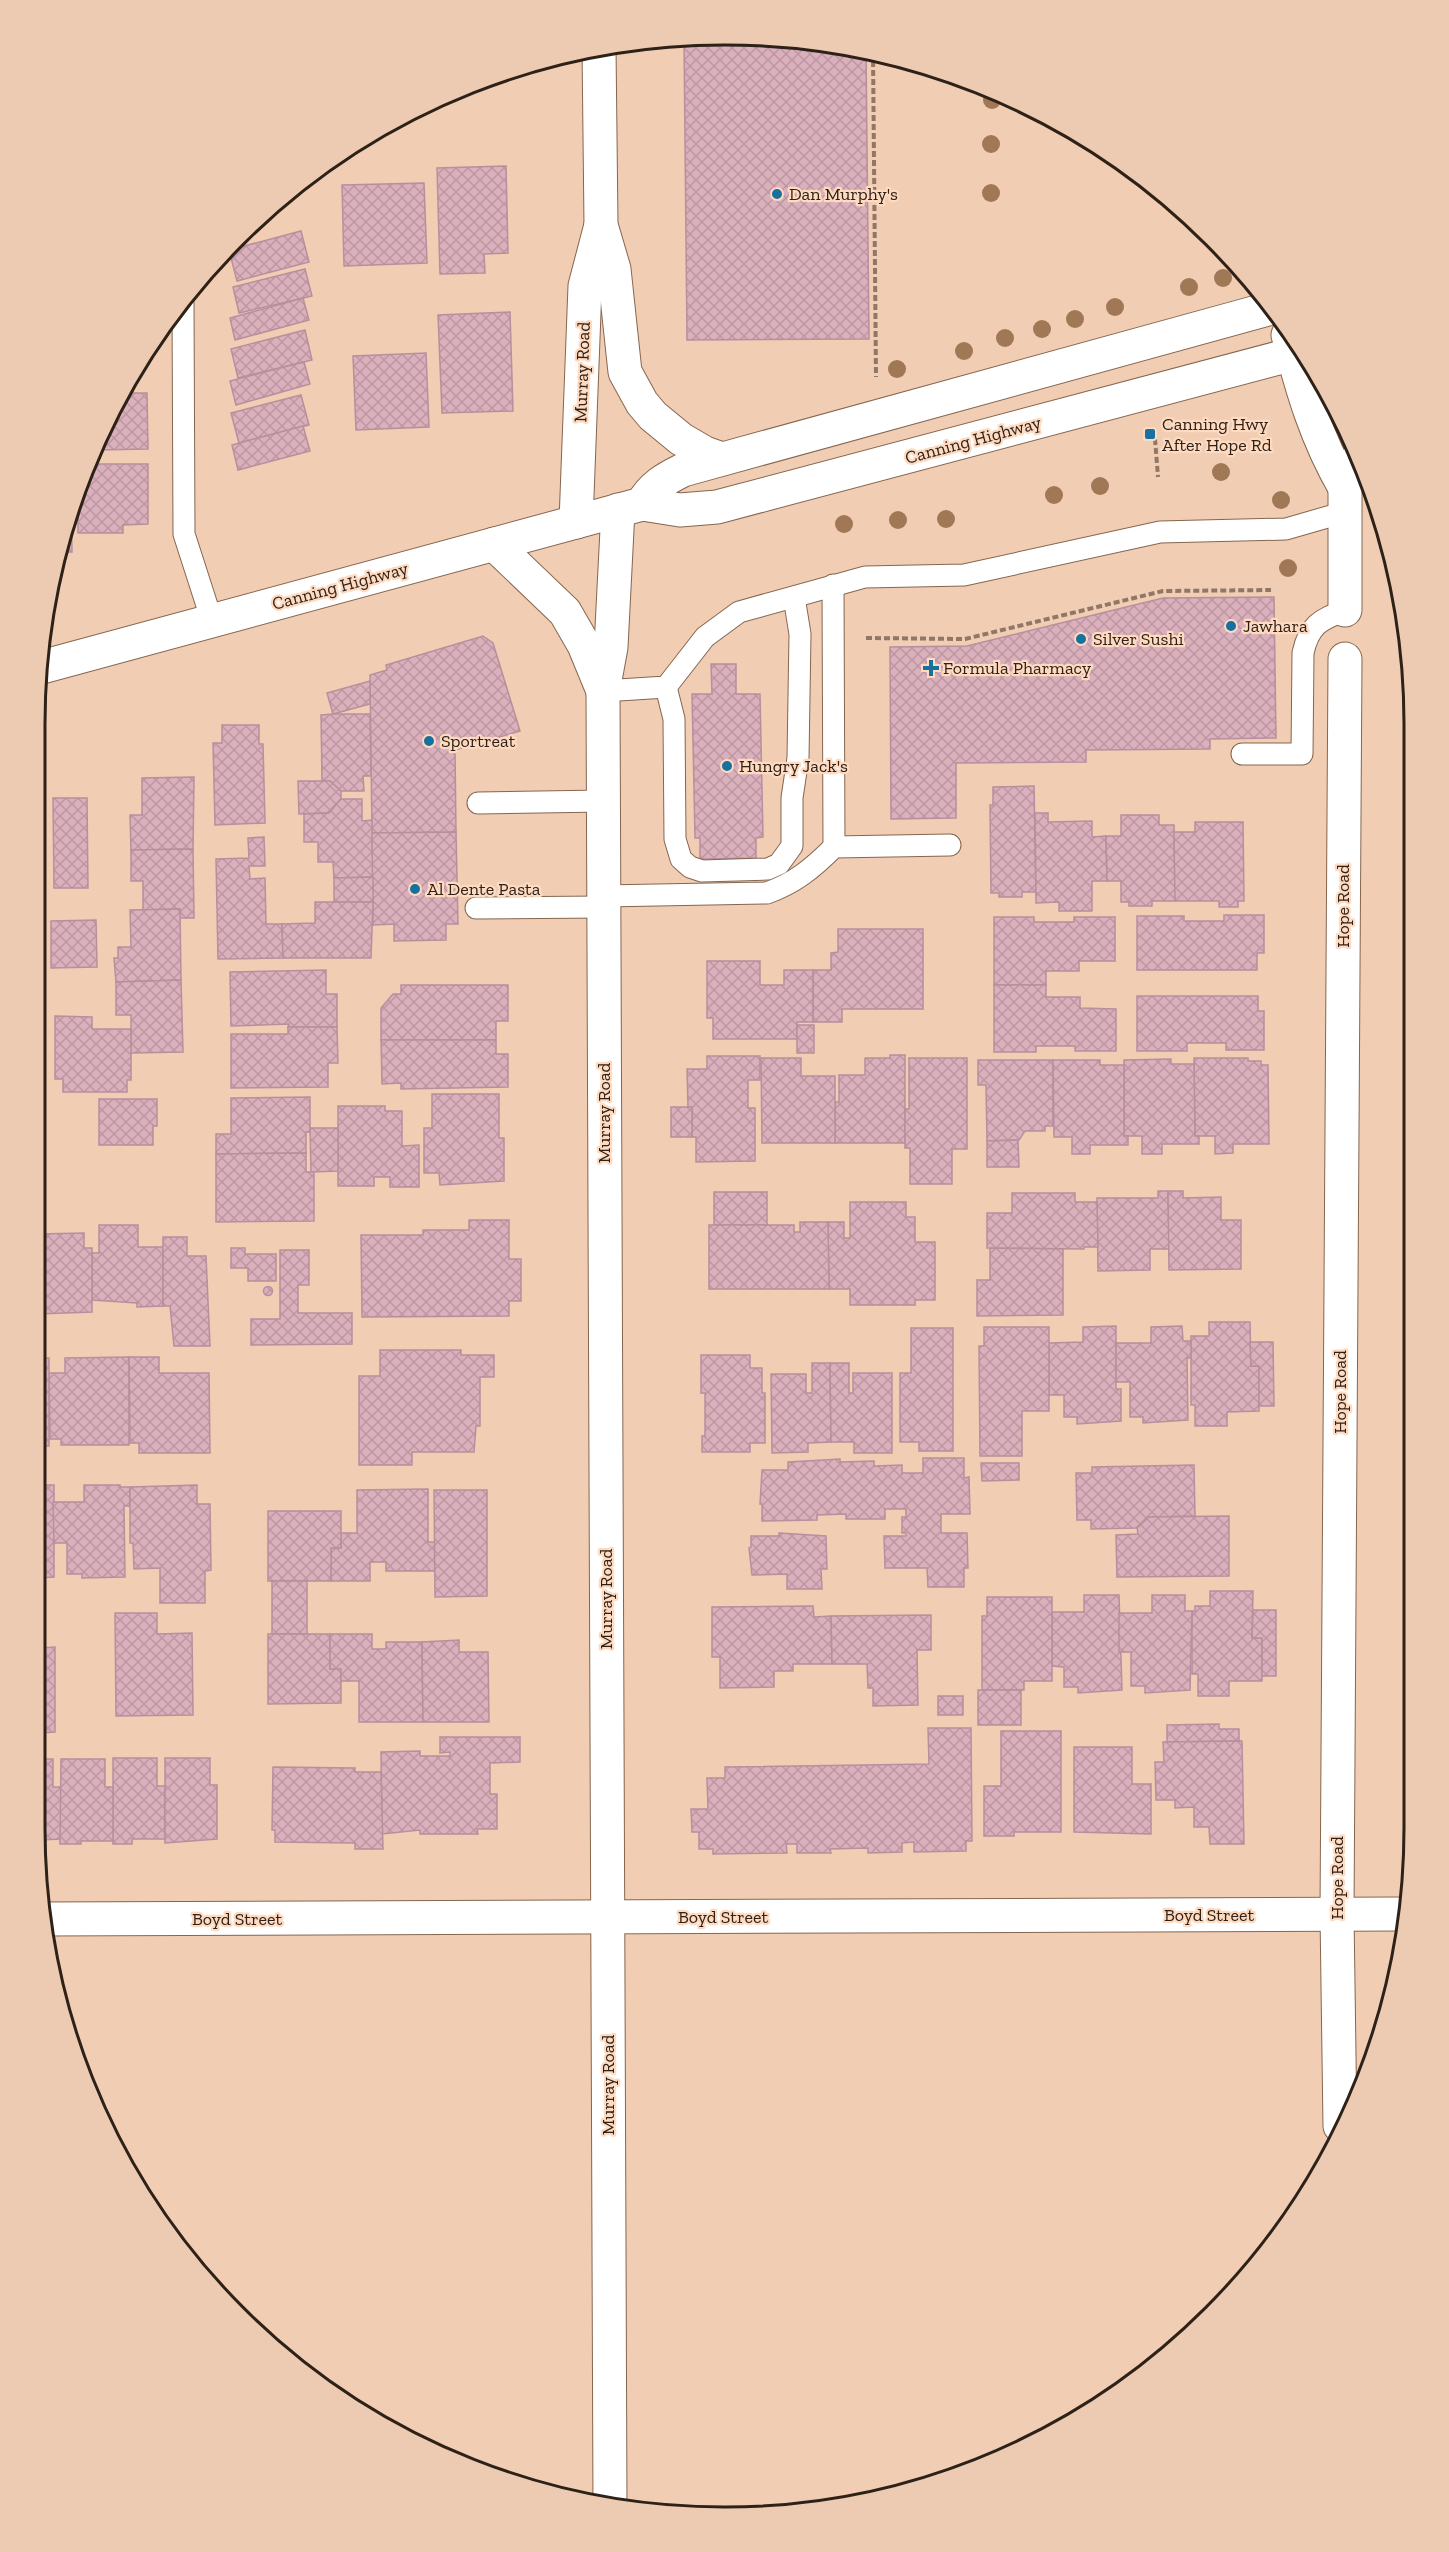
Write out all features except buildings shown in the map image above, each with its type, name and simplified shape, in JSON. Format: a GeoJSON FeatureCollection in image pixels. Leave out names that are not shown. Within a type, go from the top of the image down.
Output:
{"type":"FeatureCollection","features":[{"type":"Feature","properties":{"kind":"main road","name":"Murray Road"},"geometry":{"type":"LineString","coordinates":[[576,522],[585,286],[601,225],[599,57]]}},
{"type":"Feature","properties":{"kind":"main road","name":"Murray Road"},"geometry":{"type":"LineString","coordinates":[[601,225],[614,269],[622,359],[633,389],[647,410],[669,429],[705,453],[722,459]]}},
{"type":"Feature","properties":{"kind":"main road"},"geometry":{"type":"LineString","coordinates":[[630,507],[661,481],[683,470],[1263,310]]}},
{"type":"Feature","properties":{"kind":"main road","name":"Canning Highway"},"geometry":{"type":"LineString","coordinates":[[48,665],[630,507],[680,510],[717,507],[1290,348]]}},
{"type":"Feature","properties":{"kind":"main road"},"geometry":{"type":"LineString","coordinates":[[1296,359],[1303,392],[1324,451],[1349,486],[1345,610]]}},
{"type":"Feature","properties":{"kind":"main road","name":"Murray Road"},"geometry":{"type":"LineString","coordinates":[[610,2497],[603,691],[630,507]]}},
{"type":"Feature","properties":{"kind":"main road","name":"Murray Road"},"geometry":{"type":"LineString","coordinates":[[494,544],[565,612],[584,645],[603,691]]}},
{"type":"Feature","properties":{"kind":"main road","name":"Hope Road"},"geometry":{"type":"LineString","coordinates":[[1340,2115],[1337,1914],[1345,659]]}},
{"type":"Feature","properties":{"kind":"main road","name":"Boyd Street"},"geometry":{"type":"LineString","coordinates":[[51,1919],[1398,1914]]}},
{"type":"Feature","properties":{"kind":"lane"},"geometry":{"type":"LineString","coordinates":[[183,314],[184,534],[212,621]]}},
{"type":"Feature","properties":{"kind":"lane"},"geometry":{"type":"LineString","coordinates":[[603,691],[666,687],[705,637],[739,612],[833,585],[865,577],[964,575],[1160,532],[1286,529],[1349,486]]}},
{"type":"Feature","properties":{"kind":"lane"},"geometry":{"type":"LineString","coordinates":[[833,585],[834,847]]}},
{"type":"Feature","properties":{"kind":"lane"},"geometry":{"type":"LineString","coordinates":[[666,687],[674,719],[675,839],[681,859],[690,867],[702,871],[768,868],[779,864],[792,846],[792,798],[798,758],[800,634],[794,597]]}},
{"type":"Feature","properties":{"kind":"lane"},"geometry":{"type":"LineString","coordinates":[[1242,754],[1302,754],[1303,653],[1306,639],[1320,620],[1345,610]]}},
{"type":"Feature","properties":{"kind":"lane"},"geometry":{"type":"LineString","coordinates":[[478,803],[603,801]]}},
{"type":"Feature","properties":{"kind":"lane"},"geometry":{"type":"LineString","coordinates":[[476,908],[767,893],[789,885],[807,873],[834,847],[950,845]]}},
{"type":"Feature","properties":{"kind":"path"},"geometry":{"type":"LineString","coordinates":[[873,62],[876,386]]}},
{"type":"Feature","properties":{"kind":"path"},"geometry":{"type":"LineString","coordinates":[[1155,439],[1158,477]]}},
{"type":"Feature","properties":{"kind":"path"},"geometry":{"type":"LineString","coordinates":[[862,638],[965,639],[1163,591],[1271,590]]}},
{"type":"Feature","properties":{"kind":"place","name":"Dan Murphy's"},"geometry":{"type":"Point","coordinates":[777,194]}},
{"type":"Feature","properties":{"kind":"place","name":"Canning Hwy After Hope Rd"},"geometry":{"type":"Point","coordinates":[1150,434]}},
{"type":"Feature","properties":{"kind":"place","name":"Jawhara"},"geometry":{"type":"Point","coordinates":[1231,626]}},
{"type":"Feature","properties":{"kind":"place","name":"Silver Sushi"},"geometry":{"type":"Point","coordinates":[1081,639]}},
{"type":"Feature","properties":{"kind":"place","name":"Formula Pharmacy"},"geometry":{"type":"Point","coordinates":[931,668]}},
{"type":"Feature","properties":{"kind":"place","name":"Sportreat"},"geometry":{"type":"Point","coordinates":[429,741]}},
{"type":"Feature","properties":{"kind":"place","name":"Hungry Jack's"},"geometry":{"type":"Point","coordinates":[727,766]}},
{"type":"Feature","properties":{"kind":"place","name":"Al Dente Pasta"},"geometry":{"type":"Point","coordinates":[415,889]}}]}
